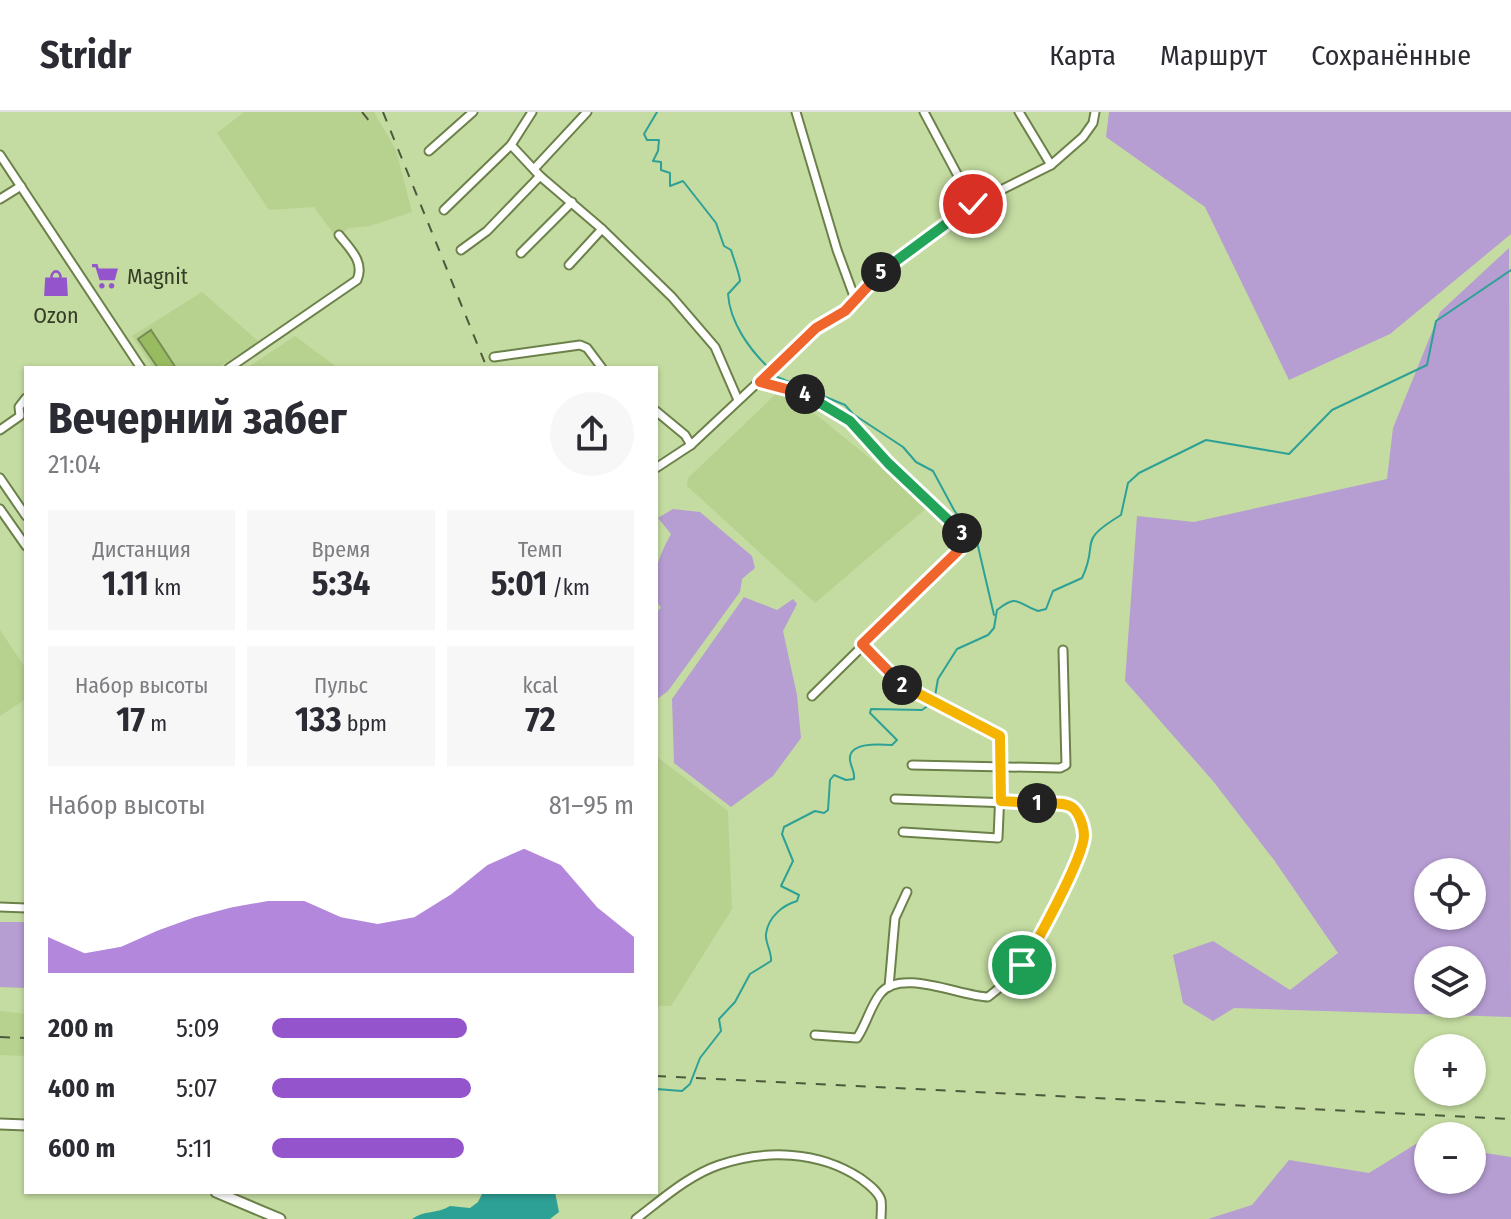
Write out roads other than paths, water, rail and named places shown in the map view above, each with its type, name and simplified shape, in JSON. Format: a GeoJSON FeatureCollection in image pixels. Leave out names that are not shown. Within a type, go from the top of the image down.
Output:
{"type":"FeatureCollection","features":[{"type":"Feature","properties":{"kind":"main road"},"geometry":{"type":"LineString","coordinates":[[0,1124],[24,1125]]}},
{"type":"Feature","properties":{"kind":"main road"},"geometry":{"type":"LineString","coordinates":[[221,1194],[280,1219]]}},
{"type":"Feature","properties":{"kind":"street"},"geometry":{"type":"LineString","coordinates":[[429,151],[473,112]]}},
{"type":"Feature","properties":{"kind":"street"},"geometry":{"type":"LineString","coordinates":[[444,210],[511,145],[532,112]]}},
{"type":"Feature","properties":{"kind":"street"},"geometry":{"type":"LineString","coordinates":[[461,250],[487,231],[587,112]]}},
{"type":"Feature","properties":{"kind":"street"},"geometry":{"type":"LineString","coordinates":[[796,112],[837,250],[855,299]]}},
{"type":"Feature","properties":{"kind":"street"},"geometry":{"type":"LineString","coordinates":[[924,112],[973,204]]}},
{"type":"Feature","properties":{"kind":"street"},"geometry":{"type":"LineString","coordinates":[[1019,112],[1051,165]]}},
{"type":"Feature","properties":{"kind":"street"},"geometry":{"type":"LineString","coordinates":[[658,467],[691,445],[816,328],[845,311],[888,264],[973,204],[1051,165],[1083,137],[1093,123],[1095,112]]}},
{"type":"Feature","properties":{"kind":"street"},"geometry":{"type":"LineString","coordinates":[[511,145],[652,275],[715,347],[738,400]]}},
{"type":"Feature","properties":{"kind":"street"},"geometry":{"type":"LineString","coordinates":[[0,155],[140,366]]}},
{"type":"Feature","properties":{"kind":"street"},"geometry":{"type":"LineString","coordinates":[[0,199],[21,186]]}},
{"type":"Feature","properties":{"kind":"street"},"geometry":{"type":"LineString","coordinates":[[521,253],[572,202]]}},
{"type":"Feature","properties":{"kind":"street"},"geometry":{"type":"LineString","coordinates":[[569,265],[602,229]]}},
{"type":"Feature","properties":{"kind":"street"},"geometry":{"type":"LineString","coordinates":[[232,366],[357,280],[361,272],[360,262],[339,235]]}},
{"type":"Feature","properties":{"kind":"street"},"geometry":{"type":"LineString","coordinates":[[494,357],[580,345],[587,348],[600,366]]}},
{"type":"Feature","properties":{"kind":"street"},"geometry":{"type":"LineString","coordinates":[[760,382],[809,395],[850,421],[888,463],[964,535],[960,549],[812,696]]}},
{"type":"Feature","properties":{"kind":"street"},"geometry":{"type":"LineString","coordinates":[[0,430],[20,416],[19,407],[24,401]]}},
{"type":"Feature","properties":{"kind":"street"},"geometry":{"type":"LineString","coordinates":[[658,413],[685,435],[691,445]]}},
{"type":"Feature","properties":{"kind":"street"},"geometry":{"type":"LineString","coordinates":[[0,478],[24,513]]}},
{"type":"Feature","properties":{"kind":"street"},"geometry":{"type":"LineString","coordinates":[[0,509],[24,543]]}},
{"type":"Feature","properties":{"kind":"street"},"geometry":{"type":"LineString","coordinates":[[862,644],[900,684],[1000,736],[1002,768],[998,838],[903,832]]}},
{"type":"Feature","properties":{"kind":"street"},"geometry":{"type":"LineString","coordinates":[[912,765],[1060,768],[1066,765],[1063,650]]}},
{"type":"Feature","properties":{"kind":"street"},"geometry":{"type":"LineString","coordinates":[[815,1035],[857,1038],[880,994],[889,987],[901,984],[947,987],[988,997],[1001,987],[1032,951],[1084,836],[1080,818],[1074,808],[1067,805],[895,799]]}},
{"type":"Feature","properties":{"kind":"street"},"geometry":{"type":"LineString","coordinates":[[889,987],[895,918],[907,892]]}},
{"type":"Feature","properties":{"kind":"street"},"geometry":{"type":"LineString","coordinates":[[0,907],[24,908]]}},
{"type":"Feature","properties":{"kind":"street"},"geometry":{"type":"LineString","coordinates":[[636,1219],[674,1190],[717,1165],[779,1155],[817,1157],[838,1163],[871,1185],[881,1200],[881,1219]]}},
{"type":"Feature","properties":{"kind":"water"},"geometry":{"type":"Polygon","coordinates":[[[482,1194],[555,1194],[559,1212],[550,1219],[412,1219],[450,1206],[470,1208],[482,1194]]]}},
{"type":"Feature","properties":{"kind":"waterway"},"geometry":{"type":"LineString","coordinates":[[657,112],[644,134],[647,140],[659,140],[653,161],[661,162],[661,170],[670,173],[670,186],[683,181],[716,223],[724,246],[731,250],[740,278],[728,294],[733,315],[748,344],[769,368]]}},
{"type":"Feature","properties":{"kind":"waterway"},"geometry":{"type":"LineString","coordinates":[[658,1089],[682,1091],[690,1084],[700,1058],[721,1031],[719,1019],[735,1002],[750,974],[771,961],[767,928],[773,917],[797,901],[799,895],[781,886],[793,861],[782,834],[784,827],[815,811],[824,813],[828,810],[830,780],[834,775],[846,780],[854,779],[850,760],[854,750],[865,745],[892,745],[897,740],[870,713],[871,709],[922,710],[935,696],[938,679],[957,649],[988,635],[994,628],[997,610],[1014,601],[1038,611],[1046,609],[1053,591],[1082,578],[1093,537],[1121,515],[1128,483],[1139,473],[1206,440],[1289,454],[1332,410],[1427,365],[1436,321],[1511,270]]}},
{"type":"Feature","properties":{"kind":"waterway"},"geometry":{"type":"LineString","coordinates":[[775,376],[845,405],[853,414],[903,447],[916,462],[933,471],[954,510],[977,542],[994,615]]}},
{"type":"Feature","properties":{"kind":"railway"},"geometry":{"type":"LineString","coordinates":[[362,112],[374,127]]}},
{"type":"Feature","properties":{"kind":"railway"},"geometry":{"type":"LineString","coordinates":[[383,112],[486,366]]}},
{"type":"Feature","properties":{"kind":"railway"},"geometry":{"type":"LineString","coordinates":[[0,1037],[24,1038]]}},
{"type":"Feature","properties":{"kind":"railway"},"geometry":{"type":"LineString","coordinates":[[658,1076],[1511,1119]]}},
{"type":"Feature","properties":{"kind":"place","name":"Magnit"},"geometry":{"type":"Point","coordinates":[105,276]}},
{"type":"Feature","properties":{"kind":"place","name":"Ozon"},"geometry":{"type":"Point","coordinates":[56,283]}}]}
